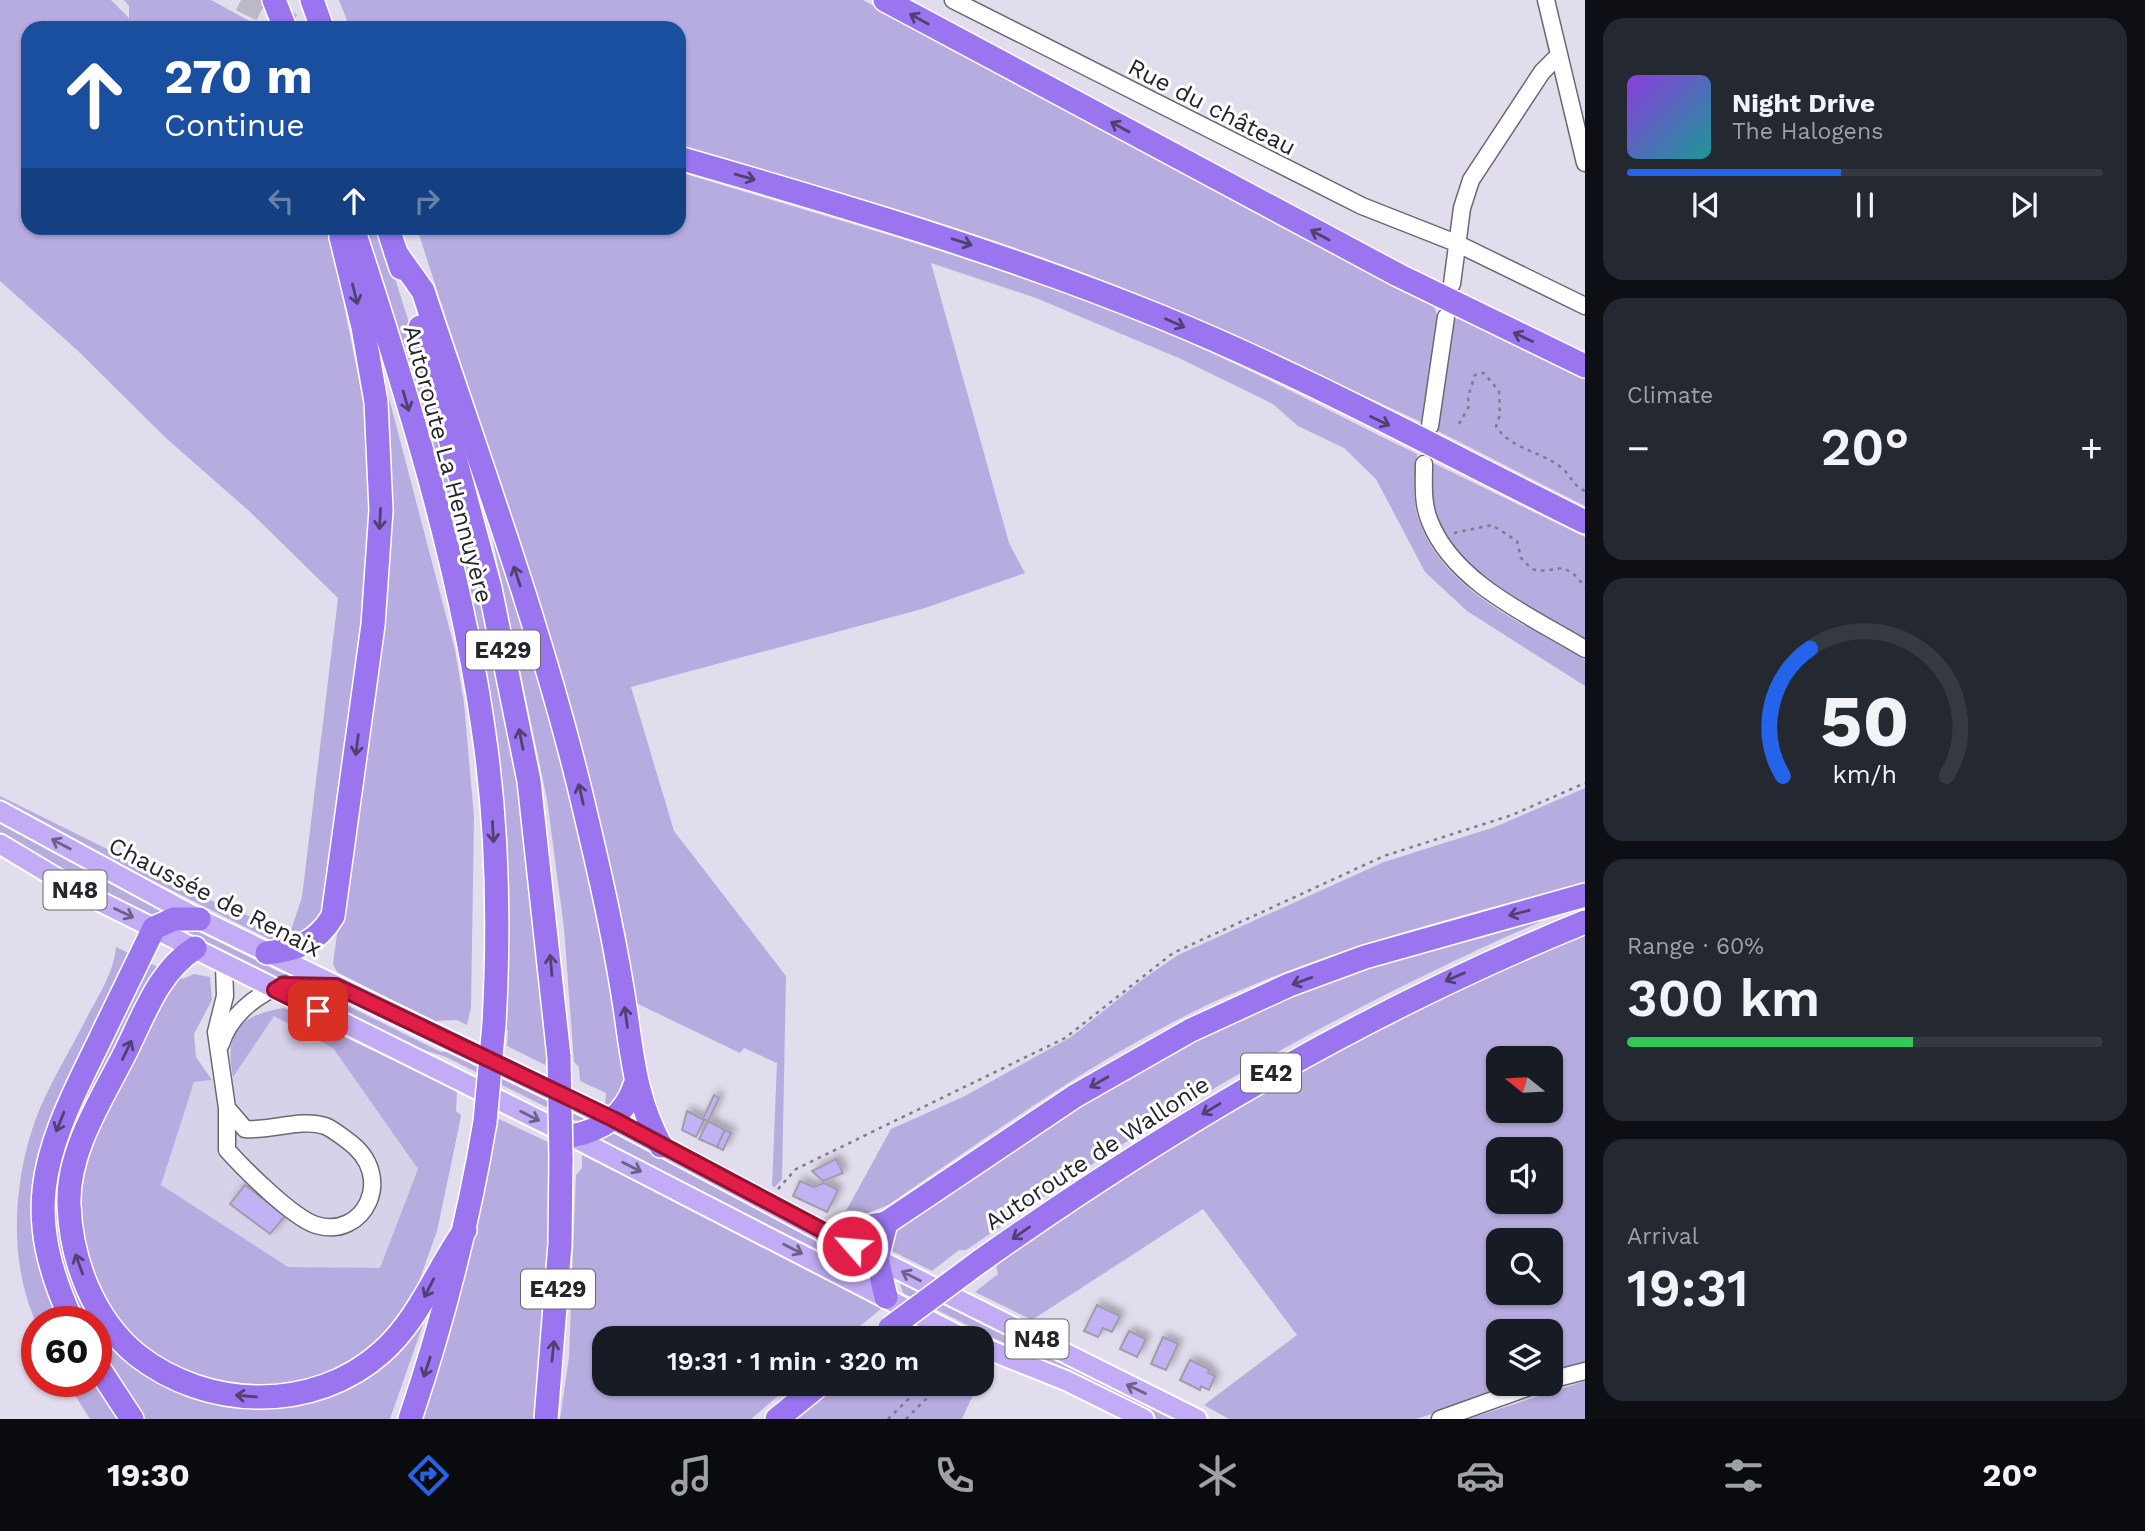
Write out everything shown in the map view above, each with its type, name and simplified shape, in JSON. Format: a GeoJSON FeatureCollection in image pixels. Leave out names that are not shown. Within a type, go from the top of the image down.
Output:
{"type":"FeatureCollection","features":[{"type":"Feature","properties":{"kind":"highway"},"geometry":{"type":"LineString","coordinates":[[274,0],[282,21]]}},
{"type":"Feature","properties":{"kind":"highway"},"geometry":{"type":"LineString","coordinates":[[312,0],[320,21]]}},
{"type":"Feature","properties":{"kind":"highway"},"geometry":{"type":"LineString","coordinates":[[885,0],[1362,257],[1585,366]]}},
{"type":"Feature","properties":{"kind":"highway"},"geometry":{"type":"LineString","coordinates":[[686,160],[968,244],[1163,317],[1244,354],[1585,522]]}},
{"type":"Feature","properties":{"kind":"highway"},"geometry":{"type":"LineString","coordinates":[[267,953],[295,950],[310,943],[325,930],[333,916],[373,625],[381,510],[380,435],[363,327],[340,235]]}},
{"type":"Feature","properties":{"kind":"highway","name":"Autoroute La Hennuyère"},"geometry":{"type":"LineString","coordinates":[[355,235],[388,335],[458,597],[477,692],[493,825],[497,908],[494,1024],[485,1122],[465,1230],[440,1327],[410,1419]]}},
{"type":"Feature","properties":{"kind":"highway","name":"Autoroute La Hennuyère"},"geometry":{"type":"LineString","coordinates":[[390,235],[461,477],[493,601],[529,781],[559,1057],[561,1159],[556,1313],[546,1419]]}},
{"type":"Feature","properties":{"kind":"highway"},"geometry":{"type":"LineString","coordinates":[[396,253],[423,291],[556,705],[605,896],[622,989],[635,1085],[648,1123],[661,1146]]}},
{"type":"Feature","properties":{"kind":"highway"},"geometry":{"type":"LineString","coordinates":[[827,1234],[886,1223],[1075,1096],[1191,1031],[1289,985],[1365,957],[1585,895]]}},
{"type":"Feature","properties":{"kind":"highway"},"geometry":{"type":"LineString","coordinates":[[65,1306],[49,1268],[43,1233],[43,1191],[48,1156],[60,1121],[155,929],[174,919],[199,919]]}},
{"type":"Feature","properties":{"kind":"highway","name":"Autoroute de Wallonie"},"geometry":{"type":"LineString","coordinates":[[895,1326],[979,1262],[1144,1149],[1296,1058],[1439,984],[1585,922]]}},
{"type":"Feature","properties":{"kind":"highway"},"geometry":{"type":"LineString","coordinates":[[195,948],[164,976],[83,1137],[72,1170],[69,1202],[72,1245],[90,1295],[112,1328],[136,1354],[171,1377],[209,1391],[244,1397],[285,1397],[321,1388],[380,1354],[407,1327],[443,1261],[465,1230]]}},
{"type":"Feature","properties":{"kind":"highway"},"geometry":{"type":"LineString","coordinates":[[571,1136],[590,1132],[613,1119],[630,1102],[635,1085]]}},
{"type":"Feature","properties":{"kind":"highway"},"geometry":{"type":"LineString","coordinates":[[886,1223],[877,1259],[886,1297]]}},
{"type":"Feature","properties":{"kind":"highway"},"geometry":{"type":"LineString","coordinates":[[112,1388],[132,1419]]}},
{"type":"Feature","properties":{"kind":"highway"},"geometry":{"type":"LineString","coordinates":[[777,1419],[805,1396]]}},
{"type":"Feature","properties":{"kind":"main road","name":"Chaussée de Renaix"},"geometry":{"type":"LineString","coordinates":[[0,811],[199,919],[613,1119],[827,1234],[1197,1419]]}},
{"type":"Feature","properties":{"kind":"main road","name":"N48"},"geometry":{"type":"LineString","coordinates":[[0,844],[75,889],[571,1136],[941,1326]]}},
{"type":"Feature","properties":{"kind":"main road","name":"N48"},"geometry":{"type":"LineString","coordinates":[[994,1352],[1067,1381],[1144,1419]]}},
{"type":"Feature","properties":{"kind":"street","name":"Rue du château"},"geometry":{"type":"LineString","coordinates":[[953,0],[1362,206],[1456,243],[1585,306]]}},
{"type":"Feature","properties":{"kind":"street"},"geometry":{"type":"LineString","coordinates":[[1546,0],[1585,163]]}},
{"type":"Feature","properties":{"kind":"street"},"geometry":{"type":"LineString","coordinates":[[1452,284],[1456,243],[1471,180],[1542,72],[1559,55]]}},
{"type":"Feature","properties":{"kind":"street"},"geometry":{"type":"LineString","coordinates":[[1430,426],[1446,317]]}},
{"type":"Feature","properties":{"kind":"street"},"geometry":{"type":"LineString","coordinates":[[1424,464],[1423,498],[1438,539],[1464,571],[1585,649]]}},
{"type":"Feature","properties":{"kind":"street"},"geometry":{"type":"LineString","coordinates":[[224,964],[227,979],[216,1032],[227,1108],[227,1150],[244,1170],[295,1212],[316,1225],[343,1225],[367,1207],[374,1177],[371,1166],[356,1146],[335,1131],[324,1126],[309,1125],[245,1129],[227,1108]]}},
{"type":"Feature","properties":{"kind":"street"},"geometry":{"type":"LineString","coordinates":[[218,1053],[225,1029],[237,1013],[283,985],[336,986]]}},
{"type":"Feature","properties":{"kind":"street"},"geometry":{"type":"LineString","coordinates":[[1563,1377],[1585,1371]]}},
{"type":"Feature","properties":{"kind":"street"},"geometry":{"type":"LineString","coordinates":[[1440,1419],[1504,1396]]}},
{"type":"Feature","properties":{"kind":"path"},"geometry":{"type":"LineString","coordinates":[[1459,424],[1469,406],[1468,397],[1475,375],[1484,373],[1499,391],[1500,415],[1496,425],[1501,434],[1516,444],[1539,452],[1564,470],[1573,486],[1585,491]]}},
{"type":"Feature","properties":{"kind":"path"},"geometry":{"type":"LineString","coordinates":[[1438,539],[1492,525],[1517,541],[1521,558],[1532,569],[1563,567],[1578,577],[1585,587]]}},
{"type":"Feature","properties":{"kind":"path"},"geometry":{"type":"LineString","coordinates":[[1578,577],[1585,577]]}},
{"type":"Feature","properties":{"kind":"path"},"geometry":{"type":"LineString","coordinates":[[766,1202],[796,1169],[1065,1038],[1173,953],[1384,856],[1511,815],[1585,783]]}},
{"type":"Feature","properties":{"kind":"path"},"geometry":{"type":"LineString","coordinates":[[888,1419],[912,1396]]}},
{"type":"Feature","properties":{"kind":"path"},"geometry":{"type":"LineString","coordinates":[[905,1419],[929,1396]]}},
{"type":"Feature","properties":{"kind":"shaded area"},"geometry":{"type":"Polygon","coordinates":[[[0,0],[111,0],[129,18],[129,6],[124,0],[211,0],[250,21],[21,21],[21,235],[327,235],[366,415],[370,544],[323,921],[310,936],[277,943],[0,804],[0,796],[212,901],[290,933],[302,897],[338,598],[248,510],[167,439],[77,350],[0,281],[0,0]]]}},
{"type":"Feature","properties":{"kind":"shaded area"},"geometry":{"type":"Polygon","coordinates":[[[339,0],[863,0],[1191,178],[1433,304],[1438,317],[1421,422],[1258,346],[1092,276],[887,206],[686,147],[686,21],[347,21],[339,0]]]}},
{"type":"Feature","properties":{"kind":"shaded area"},"geometry":{"type":"Polygon","coordinates":[[[686,174],[946,253],[1078,298],[1207,351],[1417,454],[1416,510],[1430,544],[1446,566],[1465,585],[1512,618],[1585,660],[1585,686],[1467,611],[1425,572],[1376,479],[1344,448],[1298,426],[1273,404],[1181,359],[1036,298],[931,263],[1009,543],[1025,573],[922,609],[631,687],[674,831],[786,976],[782,1179],[775,1187],[772,1186],[777,1063],[744,1048],[740,1053],[636,1003],[618,904],[595,806],[541,611],[419,235],[686,235],[686,174]]]}},
{"type":"Feature","properties":{"kind":"shaded area"},"geometry":{"type":"Polygon","coordinates":[[[364,235],[381,235],[429,386],[456,485],[513,737],[550,1048],[545,1065],[507,1046],[508,1031],[503,1027],[503,828],[364,235]]]}},
{"type":"Feature","properties":{"kind":"shaded area"},"geometry":{"type":"Polygon","coordinates":[[[1461,317],[1585,377],[1585,506],[1436,430],[1451,321],[1461,317]]]}},
{"type":"Feature","properties":{"kind":"shaded area"},"geometry":{"type":"Polygon","coordinates":[[[374,341],[455,650],[464,703],[474,817],[471,1007],[467,1025],[457,1020],[433,1021],[337,972],[333,964],[380,614],[374,341]]]}},
{"type":"Feature","properties":{"kind":"shaded area"},"geometry":{"type":"Polygon","coordinates":[[[1431,462],[1585,537],[1585,643],[1503,595],[1464,565],[1449,548],[1438,531],[1433,514],[1430,497],[1431,462]]]}},
{"type":"Feature","properties":{"kind":"shaded area"},"geometry":{"type":"Polygon","coordinates":[[[484,498],[581,815],[629,1086],[613,1110],[605,1107],[606,1093],[580,1081],[579,1067],[574,1062],[564,928],[547,799],[484,498]]]}},
{"type":"Feature","properties":{"kind":"shaded area"},"geometry":{"type":"Polygon","coordinates":[[[1585,788],[1585,882],[1378,940],[1277,975],[1228,996],[1179,1019],[1104,1061],[1030,1107],[888,1205],[858,1217],[841,1220],[891,1129],[965,1096],[1071,1037],[1178,955],[1384,862],[1495,827],[1585,788]]]}},
{"type":"Feature","properties":{"kind":"shaded area"},"geometry":{"type":"Polygon","coordinates":[[[0,821],[187,916],[152,919],[0,837],[0,821]]]}},
{"type":"Feature","properties":{"kind":"shaded area"},"geometry":{"type":"Polygon","coordinates":[[[1542,921],[1399,988],[1214,1088],[1092,1164],[966,1250],[959,1250],[932,1271],[888,1249],[887,1236],[900,1222],[1146,1064],[1218,1024],[1347,971],[1511,926],[1542,921]]]}},
{"type":"Feature","properties":{"kind":"shaded area"},"geometry":{"type":"Polygon","coordinates":[[[181,927],[193,929],[296,980],[275,980],[179,932],[181,927]]]}},
{"type":"Feature","properties":{"kind":"shaded area"},"geometry":{"type":"Polygon","coordinates":[[[1585,933],[1585,1366],[1563,1372],[1563,1319],[1486,1319],[1487,1396],[1416,1419],[1229,1419],[1204,1405],[1297,1335],[1203,1209],[1032,1320],[975,1292],[998,1274],[996,1266],[1065,1217],[1207,1124],[1430,1002],[1585,933]]]}},
{"type":"Feature","properties":{"kind":"shaded area"},"geometry":{"type":"Polygon","coordinates":[[[116,947],[183,979],[194,974],[210,977],[212,1000],[194,1034],[196,1057],[212,1080],[194,1082],[161,1185],[288,1267],[380,1268],[418,1169],[333,1048],[274,1016],[233,1077],[231,1048],[239,1028],[256,1015],[284,1008],[457,1091],[456,1111],[461,1115],[437,1231],[414,1295],[427,1313],[390,1419],[90,1419],[76,1397],[112,1397],[112,1306],[30,1306],[21,1275],[18,1249],[18,1196],[35,1121],[51,1084],[103,987],[116,947]]]}},
{"type":"Feature","properties":{"kind":"shaded area"},"geometry":{"type":"Polygon","coordinates":[[[292,990],[324,994],[441,1052],[449,1051],[581,1113],[587,1122],[572,1120],[446,1057],[399,1042],[292,990]]]}},
{"type":"Feature","properties":{"kind":"shaded area"},"geometry":{"type":"Polygon","coordinates":[[[274,1015],[333,1048],[418,1169],[380,1269],[288,1267],[161,1185],[194,1082],[233,1076],[274,1015]]]}},
{"type":"Feature","properties":{"kind":"shaded area"},"geometry":{"type":"Polygon","coordinates":[[[499,1119],[548,1142],[551,1246],[538,1419],[417,1419],[491,1131],[497,1128],[499,1119]]]}},
{"type":"Feature","properties":{"kind":"shaded area"},"geometry":{"type":"Polygon","coordinates":[[[611,1128],[866,1258],[868,1274],[589,1137],[611,1128]]]}},
{"type":"Feature","properties":{"kind":"shaded area"},"geometry":{"type":"Polygon","coordinates":[[[582,1155],[887,1304],[860,1326],[592,1326],[592,1396],[778,1396],[751,1419],[560,1419],[569,1357],[576,1175],[582,1168],[582,1155]]]}},
{"type":"Feature","properties":{"kind":"shaded area"},"geometry":{"type":"Polygon","coordinates":[[[897,1274],[1185,1419],[1157,1419],[994,1338],[994,1326],[970,1326],[903,1293],[897,1274]]]}},
{"type":"Feature","properties":{"kind":"shaded area"},"geometry":{"type":"Polygon","coordinates":[[[1585,1381],[1585,1419],[1468,1419],[1539,1396],[1563,1396],[1563,1388],[1585,1381]]]}},
{"type":"Feature","properties":{"kind":"shaded area"},"geometry":{"type":"Polygon","coordinates":[[[824,1396],[973,1396],[962,1419],[796,1419],[824,1396]]]}},
{"type":"Feature","properties":{"kind":"building"},"geometry":{"type":"Polygon","coordinates":[[[714,1095],[719,1098],[708,1121],[703,1119],[714,1095]]]}},
{"type":"Feature","properties":{"kind":"building"},"geometry":{"type":"Polygon","coordinates":[[[687,1111],[704,1120],[696,1137],[682,1130],[687,1111]]]}},
{"type":"Feature","properties":{"kind":"building"},"geometry":{"type":"Polygon","coordinates":[[[708,1121],[725,1130],[717,1147],[699,1139],[708,1121]]]}},
{"type":"Feature","properties":{"kind":"building"},"geometry":{"type":"Polygon","coordinates":[[[725,1130],[731,1133],[723,1150],[717,1147],[725,1130]]]}},
{"type":"Feature","properties":{"kind":"building"},"geometry":{"type":"Polygon","coordinates":[[[836,1159],[843,1173],[823,1181],[812,1171],[836,1159]]]}},
{"type":"Feature","properties":{"kind":"building"},"geometry":{"type":"Polygon","coordinates":[[[800,1181],[814,1187],[824,1183],[838,1190],[827,1212],[793,1196],[800,1181]]]}},
{"type":"Feature","properties":{"kind":"building"},"geometry":{"type":"Polygon","coordinates":[[[245,1185],[285,1216],[270,1234],[230,1204],[245,1185]]]}},
{"type":"Feature","properties":{"kind":"building"},"geometry":{"type":"Polygon","coordinates":[[[1097,1305],[1120,1316],[1112,1332],[1103,1328],[1098,1337],[1084,1331],[1097,1305]]]}},
{"type":"Feature","properties":{"kind":"building"},"geometry":{"type":"Polygon","coordinates":[[[1129,1331],[1146,1339],[1137,1357],[1120,1349],[1129,1331]]]}},
{"type":"Feature","properties":{"kind":"building"},"geometry":{"type":"Polygon","coordinates":[[[1163,1337],[1178,1344],[1166,1370],[1151,1364],[1163,1337]]]}},
{"type":"Feature","properties":{"kind":"building"},"geometry":{"type":"Polygon","coordinates":[[[1190,1360],[1209,1369],[1208,1373],[1215,1376],[1209,1390],[1201,1386],[1200,1390],[1180,1380],[1190,1360]]]}},
{"type":"Feature","properties":{"kind":"tunnel"},"geometry":{"type":"LineString","coordinates":[[241,0],[284,21]]}},
{"type":"Feature","properties":{"kind":"route"},"geometry":{"type":"LineString","coordinates":[[318,1011],[275,990],[283,985],[336,986],[613,1119],[852,1246]]}}]}
